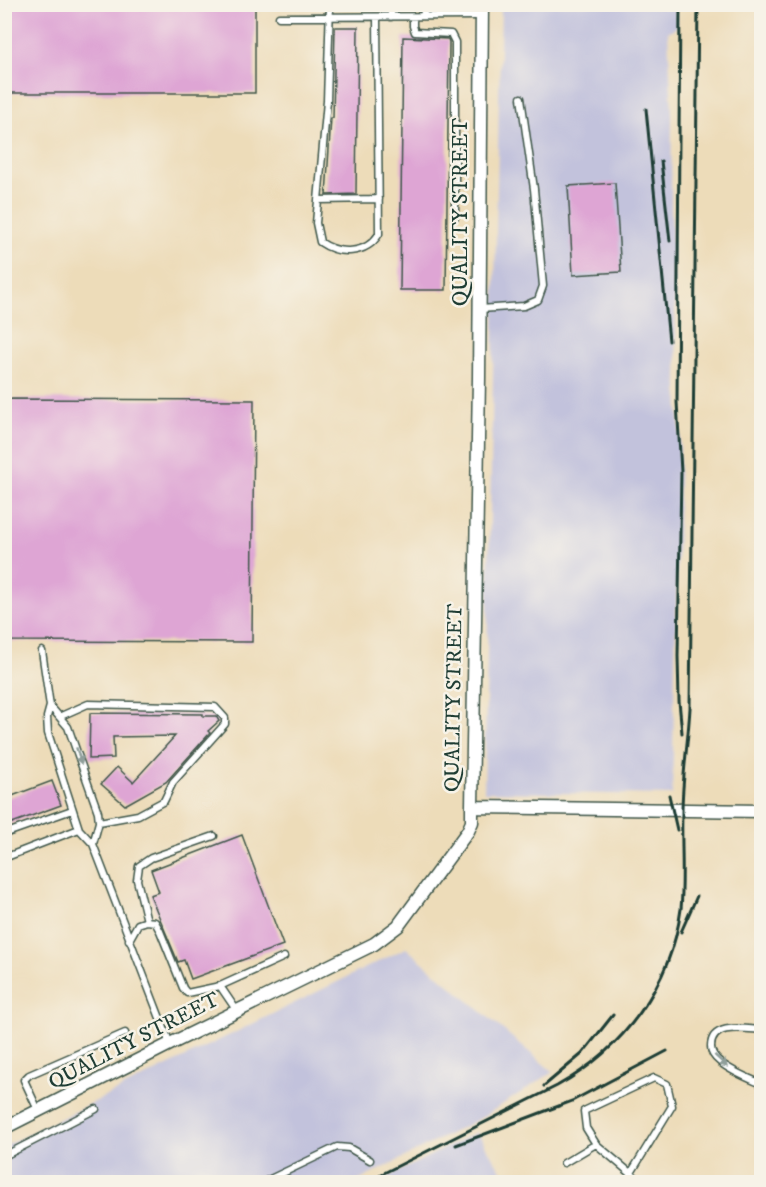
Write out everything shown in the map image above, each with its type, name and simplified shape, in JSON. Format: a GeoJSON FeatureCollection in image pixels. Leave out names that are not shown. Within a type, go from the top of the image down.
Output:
{"type":"FeatureCollection","features":[{"type":"Feature","properties":{"kind":"street","name":"QUALITY STREET"},"geometry":{"type":"LineString","coordinates":[[4,1128],[374,944],[398,926],[468,831],[472,807],[482,10]]}},
{"type":"Feature","properties":{"kind":"street"},"geometry":{"type":"LineString","coordinates":[[472,807],[762,811]]}},
{"type":"Feature","properties":{"kind":"lane"},"geometry":{"type":"LineString","coordinates":[[330,4],[327,101],[316,231],[320,242],[334,250],[350,252],[365,247],[379,234],[377,17]]}},
{"type":"Feature","properties":{"kind":"lane"},"geometry":{"type":"LineString","coordinates":[[391,4],[391,16]]}},
{"type":"Feature","properties":{"kind":"lane"},"geometry":{"type":"LineString","coordinates":[[423,4],[424,16]]}},
{"type":"Feature","properties":{"kind":"lane"},"geometry":{"type":"LineString","coordinates":[[279,17],[413,17],[482,10]]}},
{"type":"Feature","properties":{"kind":"lane"},"geometry":{"type":"LineString","coordinates":[[413,17],[412,26],[415,32],[451,34],[455,42],[455,217]]}},
{"type":"Feature","properties":{"kind":"lane"},"geometry":{"type":"LineString","coordinates":[[479,309],[524,306],[538,300],[543,286],[534,189],[521,98]]}},
{"type":"Feature","properties":{"kind":"lane"},"geometry":{"type":"LineString","coordinates":[[318,200],[379,199]]}},
{"type":"Feature","properties":{"kind":"lane"},"geometry":{"type":"LineString","coordinates":[[42,651],[50,706],[47,717],[48,733],[72,810],[79,829],[93,844],[170,1044]]}},
{"type":"Feature","properties":{"kind":"lane"},"geometry":{"type":"LineString","coordinates":[[61,717],[88,704],[215,707],[225,718],[225,724],[173,782],[164,801],[138,815],[99,822]]}},
{"type":"Feature","properties":{"kind":"lane"},"geometry":{"type":"LineString","coordinates":[[50,706],[68,727],[98,812],[99,822],[93,844]]}},
{"type":"Feature","properties":{"kind":"lane"},"geometry":{"type":"LineString","coordinates":[[4,834],[72,810]]}},
{"type":"Feature","properties":{"kind":"lane"},"geometry":{"type":"LineString","coordinates":[[4,858],[79,829]]}},
{"type":"Feature","properties":{"kind":"lane"},"geometry":{"type":"LineString","coordinates":[[147,921],[137,880],[139,866],[151,858],[214,836]]}},
{"type":"Feature","properties":{"kind":"lane"},"geometry":{"type":"LineString","coordinates":[[129,940],[138,924],[147,921],[155,922],[187,993],[220,986],[284,957]]}},
{"type":"Feature","properties":{"kind":"lane"},"geometry":{"type":"LineString","coordinates":[[220,986],[237,1011]]}},
{"type":"Feature","properties":{"kind":"lane"},"geometry":{"type":"LineString","coordinates":[[762,1030],[723,1029],[717,1032],[711,1042],[711,1051],[718,1061],[762,1084]]}},
{"type":"Feature","properties":{"kind":"lane"},"geometry":{"type":"LineString","coordinates":[[38,1111],[24,1080],[29,1075],[125,1033]]}},
{"type":"Feature","properties":{"kind":"lane"},"geometry":{"type":"LineString","coordinates":[[632,1173],[672,1106],[667,1084],[654,1078],[584,1111],[586,1128],[596,1144],[641,1182]]}},
{"type":"Feature","properties":{"kind":"lane"},"geometry":{"type":"LineString","coordinates":[[4,1156],[96,1109]]}},
{"type":"Feature","properties":{"kind":"lane"},"geometry":{"type":"LineString","coordinates":[[564,1163],[596,1144]]}},
{"type":"Feature","properties":{"kind":"lane"},"geometry":{"type":"LineString","coordinates":[[264,1182],[337,1147],[349,1148],[370,1160]]}},
{"type":"Feature","properties":{"kind":"shaded area"},"geometry":{"type":"Polygon","coordinates":[[[501,5],[675,5],[677,27],[668,32],[672,115],[671,208],[680,439],[672,795],[484,792],[501,5]]]}},
{"type":"Feature","properties":{"kind":"shaded area"},"geometry":{"type":"Polygon","coordinates":[[[406,948],[553,1072],[481,1118],[356,1182],[5,1182],[5,1146],[406,948]]]}},
{"type":"Feature","properties":{"kind":"shaded area"},"geometry":{"type":"Polygon","coordinates":[[[477,1132],[508,1182],[378,1182],[477,1132]]]}},
{"type":"Feature","properties":{"kind":"building"},"geometry":{"type":"Polygon","coordinates":[[[4,4],[255,4],[255,93],[4,93],[4,4]]]}},
{"type":"Feature","properties":{"kind":"building"},"geometry":{"type":"Polygon","coordinates":[[[335,27],[358,27],[356,194],[326,195],[331,118],[333,118],[335,27]]]}},
{"type":"Feature","properties":{"kind":"building"},"geometry":{"type":"Polygon","coordinates":[[[403,37],[448,39],[449,42],[446,290],[400,290],[403,37]]]}},
{"type":"Feature","properties":{"kind":"building"},"geometry":{"type":"Polygon","coordinates":[[[615,183],[621,272],[573,275],[568,186],[615,183]]]}},
{"type":"Feature","properties":{"kind":"building"},"geometry":{"type":"Polygon","coordinates":[[[4,399],[254,400],[252,642],[4,641],[4,399]]]}},
{"type":"Feature","properties":{"kind":"building"},"geometry":{"type":"Polygon","coordinates":[[[90,713],[203,714],[203,716],[216,716],[219,721],[166,782],[125,805],[101,784],[117,767],[133,782],[175,736],[113,737],[114,758],[89,759],[90,713]]]}},
{"type":"Feature","properties":{"kind":"building"},"geometry":{"type":"Polygon","coordinates":[[[52,781],[61,805],[4,826],[4,799],[52,781]]]}},
{"type":"Feature","properties":{"kind":"building"},"geometry":{"type":"Polygon","coordinates":[[[242,835],[283,945],[191,979],[184,960],[178,962],[150,895],[159,892],[151,870],[242,835]]]}},
{"type":"Feature","properties":{"kind":"railway"},"geometry":{"type":"LineString","coordinates":[[680,4],[677,402],[681,472],[678,656],[682,733]]}},
{"type":"Feature","properties":{"kind":"railway"},"geometry":{"type":"LineString","coordinates":[[366,1182],[557,1086],[581,1071],[623,1034],[640,1012],[655,989],[676,937],[682,897],[682,800],[690,708],[698,4]]}},
{"type":"Feature","properties":{"kind":"railway"},"geometry":{"type":"LineString","coordinates":[[646,109],[669,341]]}},
{"type":"Feature","properties":{"kind":"railway"},"geometry":{"type":"LineString","coordinates":[[661,161],[670,241]]}},
{"type":"Feature","properties":{"kind":"railway"},"geometry":{"type":"LineString","coordinates":[[669,795],[677,830]]}},
{"type":"Feature","properties":{"kind":"railway"},"geometry":{"type":"LineString","coordinates":[[681,932],[697,896]]}},
{"type":"Feature","properties":{"kind":"railway"},"geometry":{"type":"LineString","coordinates":[[544,1086],[582,1054],[613,1015]]}},
{"type":"Feature","properties":{"kind":"railway"},"geometry":{"type":"LineString","coordinates":[[456,1145],[572,1101],[667,1051]]}}]}
